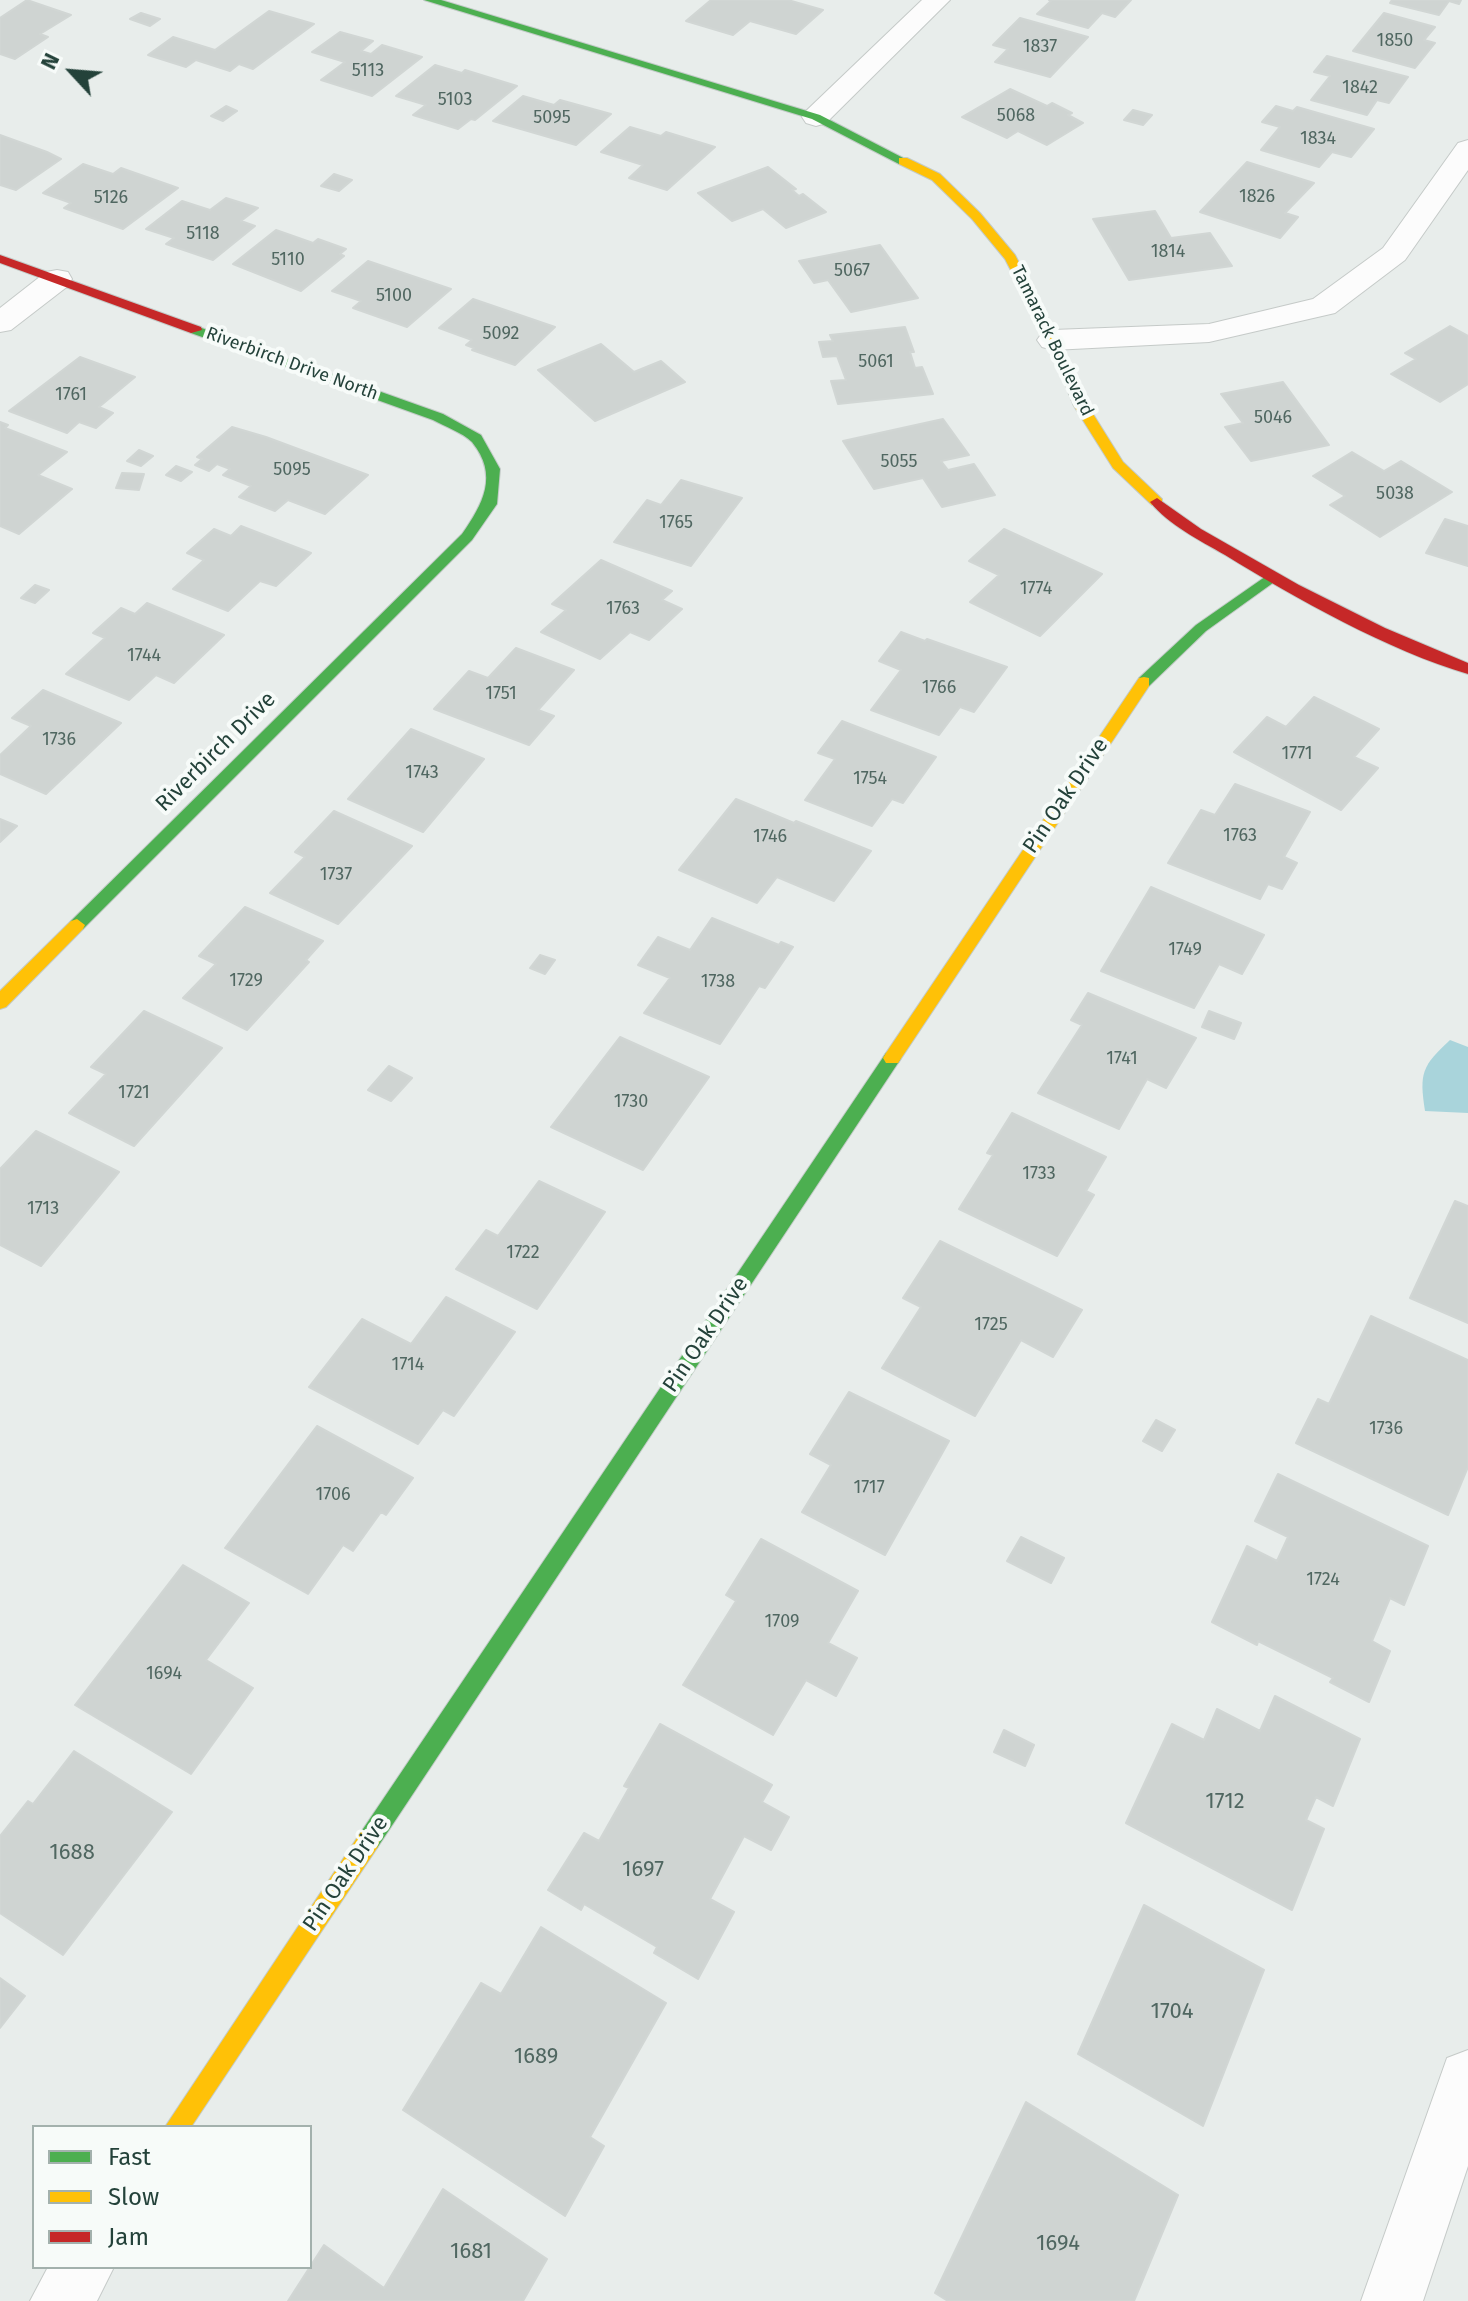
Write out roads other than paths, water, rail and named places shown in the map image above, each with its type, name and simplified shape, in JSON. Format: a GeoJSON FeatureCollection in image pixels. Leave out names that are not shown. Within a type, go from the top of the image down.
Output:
{"type":"FeatureCollection","features":[{"type":"Feature","properties":{"kind":"street","name":"Tamarack Boulevard"},"geometry":{"type":"LineString","coordinates":[[429,0],[816,117],[936,177],[976,216],[1011,258],[1053,340],[1081,406],[1118,465],[1175,519],[1272,577],[1392,640],[1468,669]]}},
{"type":"Feature","properties":{"kind":"street"},"geometry":{"type":"LineString","coordinates":[[816,117],[937,0]]}},
{"type":"Feature","properties":{"kind":"street"},"geometry":{"type":"LineString","coordinates":[[1053,340],[1209,333],[1324,306],[1394,254],[1468,149]]}},
{"type":"Feature","properties":{"kind":"street","name":"Riverbirch Drive North"},"geometry":{"type":"LineString","coordinates":[[0,259],[438,417],[476,438],[493,469],[490,504],[467,537]]}},
{"type":"Feature","properties":{"kind":"street"},"geometry":{"type":"LineString","coordinates":[[0,323],[57,279]]}},
{"type":"Feature","properties":{"kind":"street","name":"Riverbirch Drive"},"geometry":{"type":"LineString","coordinates":[[0,1002],[467,537]]}},
{"type":"Feature","properties":{"kind":"street","name":"Pin Oak Drive"},"geometry":{"type":"LineString","coordinates":[[178,2125],[1139,688],[1183,640],[1272,577]]}},
{"type":"Feature","properties":{"kind":"street"},"geometry":{"type":"LineString","coordinates":[[1392,2301],[1468,2079]]}},
{"type":"Feature","properties":{"kind":"street"},"geometry":{"type":"LineString","coordinates":[[61,2301],[83,2269]]}},
{"type":"Feature","properties":{"kind":"water"},"geometry":{"type":"Polygon","coordinates":[[[1450,1040],[1468,1047],[1468,1113],[1425,1111],[1422,1088],[1425,1071],[1433,1057],[1450,1040]]]}}]}
